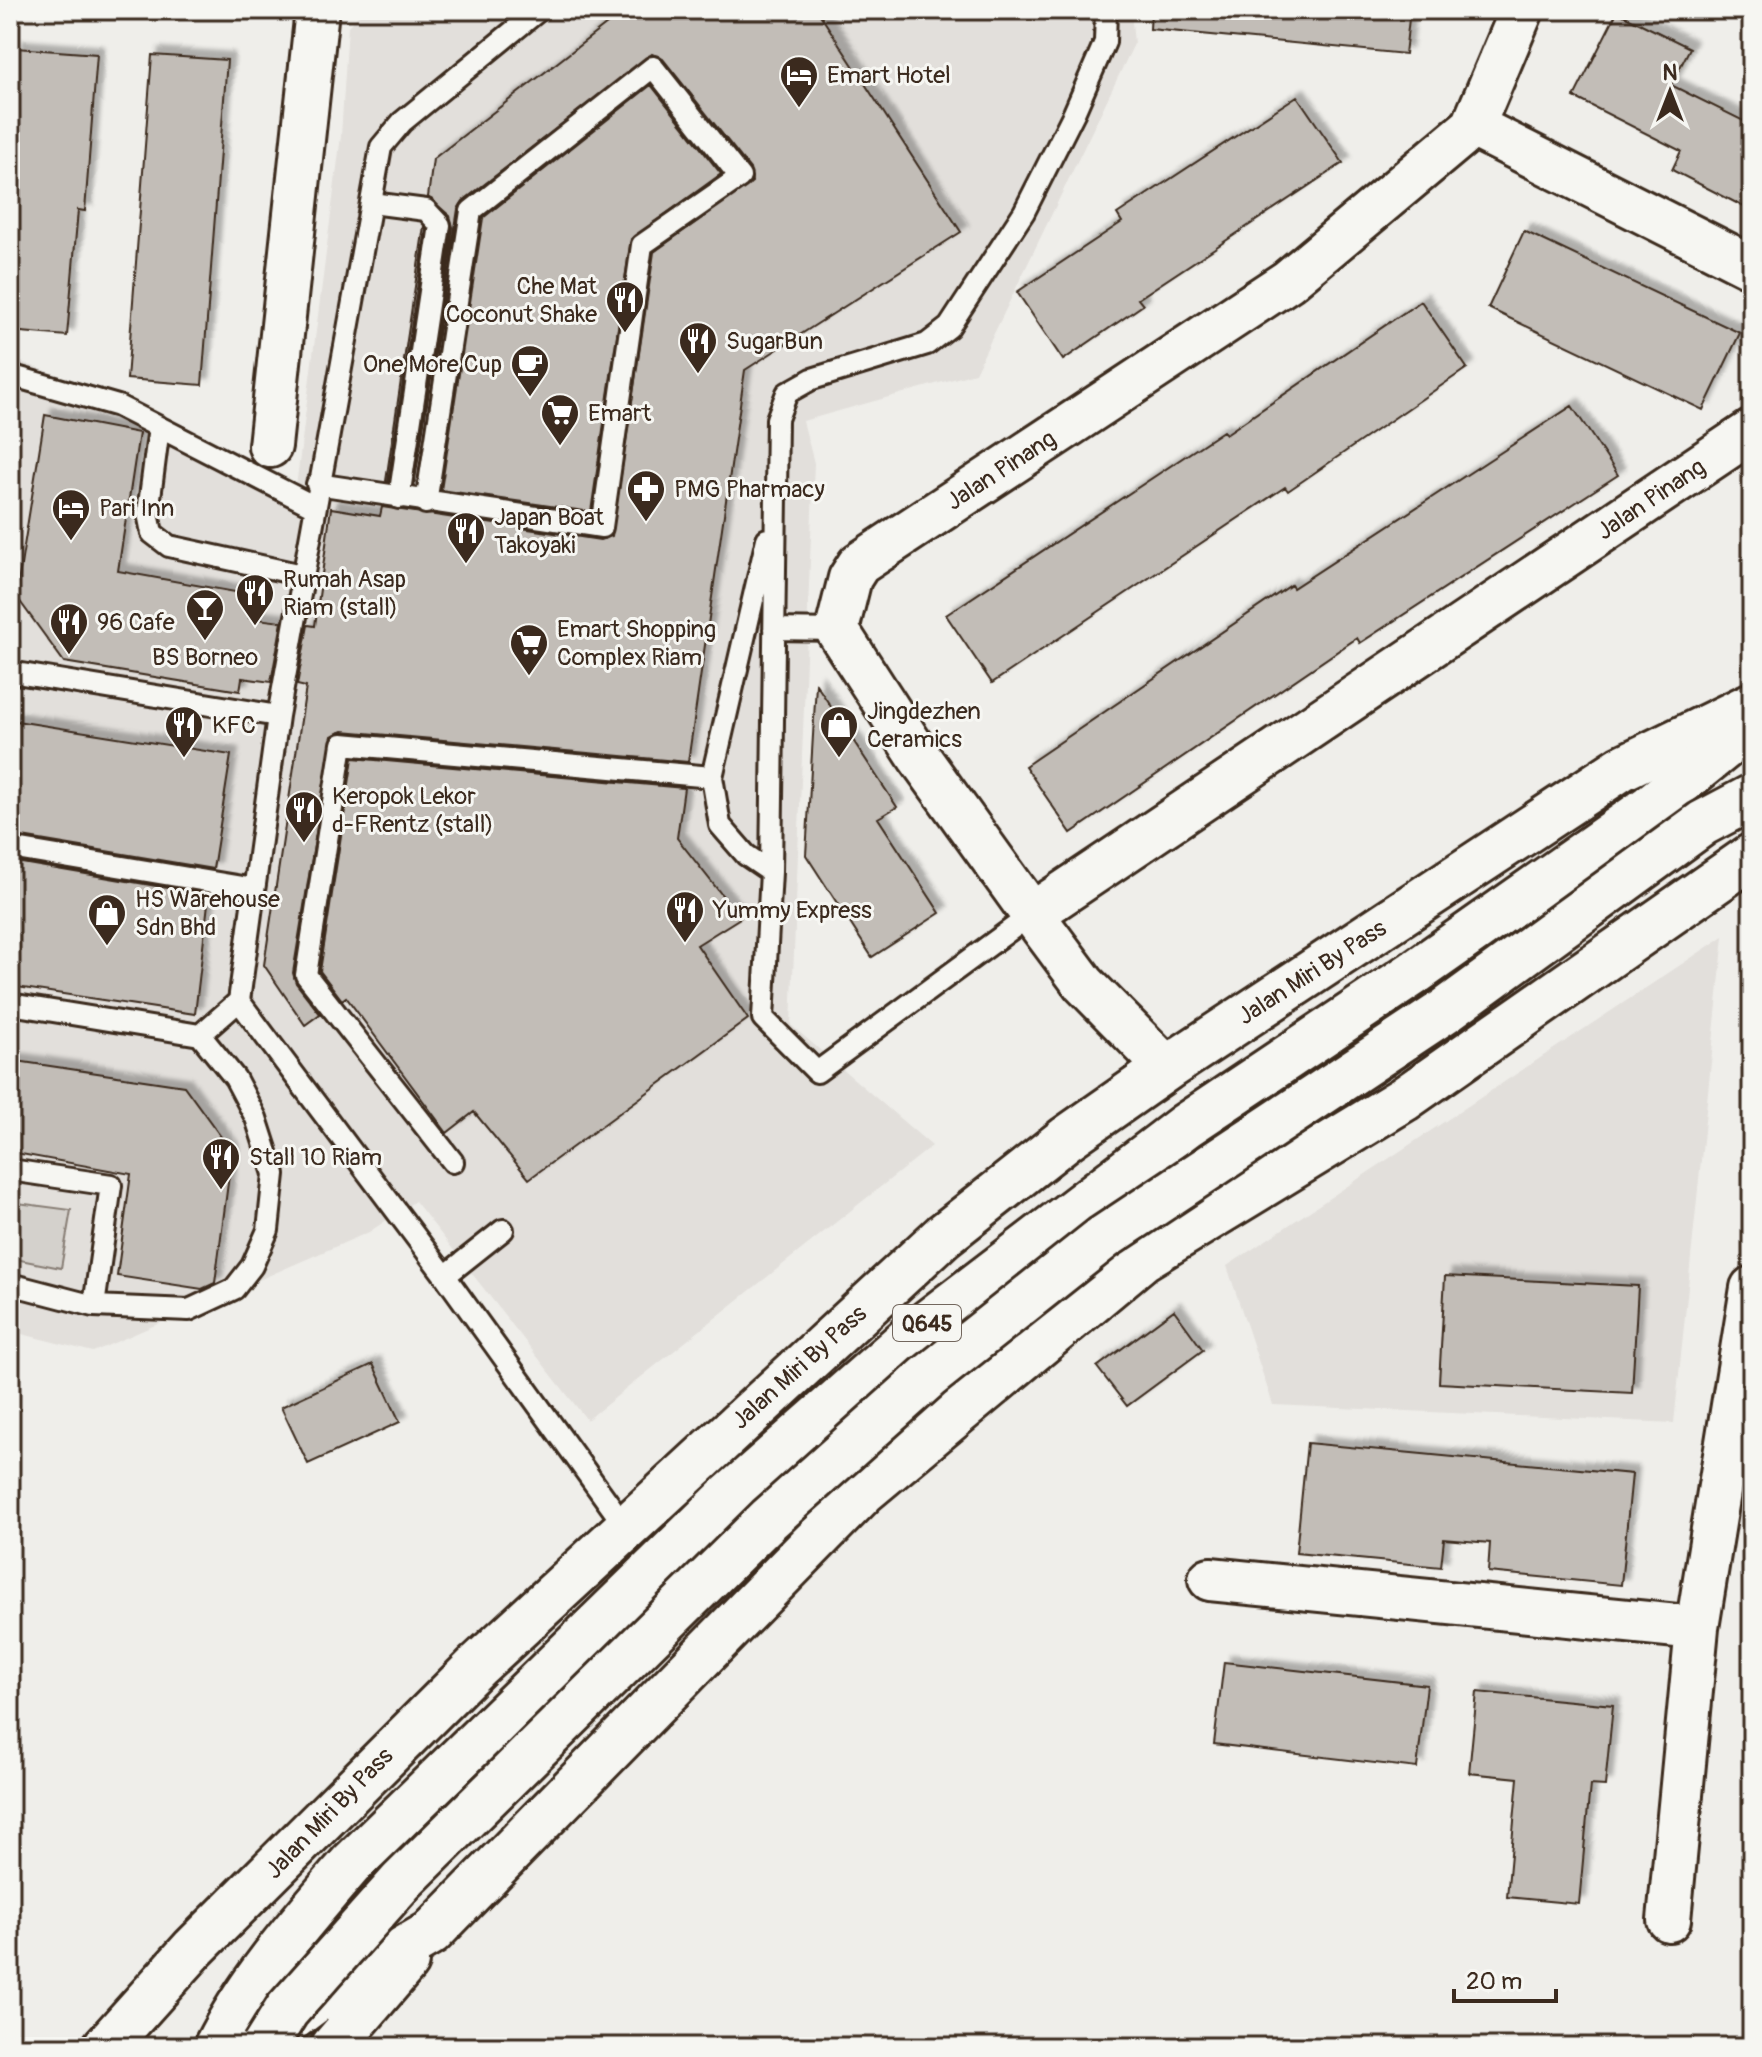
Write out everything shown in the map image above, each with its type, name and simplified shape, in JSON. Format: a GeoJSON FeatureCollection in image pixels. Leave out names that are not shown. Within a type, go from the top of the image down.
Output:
{"type":"FeatureCollection","features":[{"type":"Feature","properties":{"kind":"main road","name":"Jalan Miri By Pass"},"geometry":{"type":"LineString","coordinates":[[105,2047],[194,1948],[392,1749],[625,1526],[944,1235],[1067,1138],[1167,1068],[1622,768],[1752,705]]}},
{"type":"Feature","properties":{"kind":"main road","name":"Q645"},"geometry":{"type":"LineString","coordinates":[[216,2047],[244,1999],[298,1924],[351,1864],[727,1498],[918,1330],[1185,1126],[1414,973],[1650,807],[1752,725]]}},
{"type":"Feature","properties":{"kind":"main road","name":"Q645"},"geometry":{"type":"LineString","coordinates":[[264,2047],[287,2010],[401,1882],[769,1519],[928,1377],[1103,1238],[1445,1011],[1703,823],[1752,797]]}},
{"type":"Feature","properties":{"kind":"main road"},"geometry":{"type":"LineString","coordinates":[[333,2047],[431,1933],[864,1491],[1142,1259],[1404,1099],[1752,856]]}},
{"type":"Feature","properties":{"kind":"main road"},"geometry":{"type":"LineString","coordinates":[[255,2047],[315,2001],[431,1933]]}},
{"type":"Feature","properties":{"kind":"street"},"geometry":{"type":"LineString","coordinates":[[270,446],[317,10]]}},
{"type":"Feature","properties":{"kind":"street","name":"Jalan Pinang"},"geometry":{"type":"LineString","coordinates":[[837,630],[850,578],[859,564],[1288,281],[1473,126],[1522,10]]}},
{"type":"Feature","properties":{"kind":"street"},"geometry":{"type":"LineString","coordinates":[[1473,126],[1752,267]]}},
{"type":"Feature","properties":{"kind":"street","name":"Jalan Pinang"},"geometry":{"type":"LineString","coordinates":[[1032,914],[1752,431]]}},
{"type":"Feature","properties":{"kind":"street"},"geometry":{"type":"LineString","coordinates":[[837,630],[919,757],[1084,984],[1167,1068]]}},
{"type":"Feature","properties":{"kind":"street"},"geometry":{"type":"LineString","coordinates":[[1669,1920],[1697,1628],[1752,1288]]}},
{"type":"Feature","properties":{"kind":"street"},"geometry":{"type":"LineString","coordinates":[[1210,1579],[1697,1628]]}},
{"type":"Feature","properties":{"kind":"lane"},"geometry":{"type":"LineString","coordinates":[[200,1035],[239,1001],[278,716],[313,506],[381,147],[402,122],[539,10]]}},
{"type":"Feature","properties":{"kind":"lane"},"geometry":{"type":"LineString","coordinates":[[1032,914],[817,1072],[763,1018],[771,872],[777,419],[787,393],[812,379],[927,344],[949,327],[1024,212],[1074,113],[1105,42],[1106,10]]}},
{"type":"Feature","properties":{"kind":"lane"},"geometry":{"type":"LineString","coordinates":[[317,484],[426,503],[602,527],[642,245],[740,177],[653,67],[471,211],[426,503]]}},
{"type":"Feature","properties":{"kind":"lane"},"geometry":{"type":"LineString","coordinates":[[372,203],[426,210],[440,225],[399,498]]}},
{"type":"Feature","properties":{"kind":"lane"},"geometry":{"type":"LineString","coordinates":[[11,382],[118,406],[313,506]]}},
{"type":"Feature","properties":{"kind":"lane"},"geometry":{"type":"LineString","coordinates":[[159,427],[148,513],[152,533],[169,546],[302,575]]}},
{"type":"Feature","properties":{"kind":"lane"},"geometry":{"type":"LineString","coordinates":[[771,872],[746,855],[720,825],[712,777],[777,497]]}},
{"type":"Feature","properties":{"kind":"lane"},"geometry":{"type":"LineString","coordinates":[[774,629],[837,630]]}},
{"type":"Feature","properties":{"kind":"lane"},"geometry":{"type":"LineString","coordinates":[[10,672],[278,716]]}},
{"type":"Feature","properties":{"kind":"lane"},"geometry":{"type":"LineString","coordinates":[[453,1162],[306,975],[342,744],[712,777]]}},
{"type":"Feature","properties":{"kind":"lane"},"geometry":{"type":"LineString","coordinates":[[10,848],[254,889]]}},
{"type":"Feature","properties":{"kind":"lane"},"geometry":{"type":"LineString","coordinates":[[239,1001],[445,1276],[625,1526]]}},
{"type":"Feature","properties":{"kind":"lane"},"geometry":{"type":"LineString","coordinates":[[10,1004],[200,1035],[235,1078],[256,1118],[274,1174],[268,1230],[252,1266],[234,1289],[189,1310],[94,1306],[10,1284]]}},
{"type":"Feature","properties":{"kind":"lane"},"geometry":{"type":"LineString","coordinates":[[10,1170],[111,1185],[94,1306]]}},
{"type":"Feature","properties":{"kind":"lane"},"geometry":{"type":"LineString","coordinates":[[445,1276],[503,1230]]}},
{"type":"Feature","properties":{"kind":"shaded area"},"geometry":{"type":"Polygon","coordinates":[[[364,10],[1131,10],[1134,44],[975,373],[803,421],[814,463],[791,1025],[932,1146],[587,1420],[415,1201],[369,1232],[93,1352],[10,1331],[10,358],[120,397],[296,487],[341,136],[348,26],[364,10]]]}},
{"type":"Feature","properties":{"kind":"shaded area"},"geometry":{"type":"Polygon","coordinates":[[[1724,936],[1674,1423],[1273,1405],[1227,1266],[1724,936]]]}},
{"type":"Feature","properties":{"kind":"shaded area"},"geometry":{"type":"Polygon","coordinates":[[[10,1202],[71,1210],[61,1268],[10,1258],[10,1202]]]}},
{"type":"Feature","properties":{"kind":"building"},"geometry":{"type":"Polygon","coordinates":[[[625,10],[817,10],[961,232],[745,370],[688,762],[343,731],[332,736],[293,973],[296,983],[320,1014],[305,1025],[264,965],[306,687],[297,685],[308,625],[315,626],[331,508],[380,516],[382,507],[600,540],[612,536],[654,252],[752,182],[750,169],[663,59],[652,54],[463,201],[458,209],[414,486],[453,227],[450,216],[428,197],[433,159],[625,10]]]}},
{"type":"Feature","properties":{"kind":"building"},"geometry":{"type":"Polygon","coordinates":[[[1151,10],[1410,10],[1405,54],[1150,29],[1151,10]]]}},
{"type":"Feature","properties":{"kind":"building"},"geometry":{"type":"Polygon","coordinates":[[[1617,12],[1690,48],[1671,85],[1752,125],[1752,211],[1672,170],[1681,151],[1574,97],[1617,12]]]}},
{"type":"Feature","properties":{"kind":"building"},"geometry":{"type":"Polygon","coordinates":[[[16,48],[97,54],[85,211],[78,210],[67,336],[10,331],[10,120],[16,48]]]}},
{"type":"Feature","properties":{"kind":"building"},"geometry":{"type":"Polygon","coordinates":[[[152,55],[227,60],[202,385],[127,379],[152,55]]]}},
{"type":"Feature","properties":{"kind":"building"},"geometry":{"type":"Polygon","coordinates":[[[651,85],[721,174],[631,239],[591,512],[441,490],[483,218],[651,85]]]}},
{"type":"Feature","properties":{"kind":"building"},"geometry":{"type":"Polygon","coordinates":[[[1297,96],[1343,163],[1138,299],[1143,305],[1063,360],[1017,292],[1122,222],[1117,214],[1297,96]]]}},
{"type":"Feature","properties":{"kind":"building"},"geometry":{"type":"Polygon","coordinates":[[[424,226],[426,229],[388,482],[386,481],[424,226]]]}},
{"type":"Feature","properties":{"kind":"building"},"geometry":{"type":"Polygon","coordinates":[[[1524,231],[1740,333],[1703,410],[1488,308],[1524,231]]]}},
{"type":"Feature","properties":{"kind":"building"},"geometry":{"type":"Polygon","coordinates":[[[1421,301],[1467,368],[1288,491],[1285,487],[992,683],[946,615],[1223,431],[1226,434],[1421,301]]]}},
{"type":"Feature","properties":{"kind":"building"},"geometry":{"type":"Polygon","coordinates":[[[1572,406],[1618,475],[1360,643],[1357,638],[1071,833],[1025,766],[1291,585],[1293,588],[1572,406]]]}},
{"type":"Feature","properties":{"kind":"building"},"geometry":{"type":"Polygon","coordinates":[[[45,415],[139,433],[118,571],[252,595],[249,618],[282,622],[271,682],[242,678],[240,691],[64,662],[16,596],[45,415]]]}},
{"type":"Feature","properties":{"kind":"building"},"geometry":{"type":"Polygon","coordinates":[[[816,684],[897,807],[878,818],[940,913],[872,957],[806,855],[816,684]]]}},
{"type":"Feature","properties":{"kind":"building"},"geometry":{"type":"Polygon","coordinates":[[[10,720],[231,755],[213,869],[10,835],[10,720]]]}},
{"type":"Feature","properties":{"kind":"building"},"geometry":{"type":"Polygon","coordinates":[[[353,758],[684,788],[677,838],[740,918],[697,945],[748,1019],[529,1179],[474,1112],[447,1133],[346,997],[342,1000],[320,971],[353,758]]]}},
{"type":"Feature","properties":{"kind":"building","name":"HS Warehouse Sdn Bhd"},"geometry":{"type":"Polygon","coordinates":[[[10,861],[209,895],[195,1014],[10,986],[10,861]]]}},
{"type":"Feature","properties":{"kind":"building"},"geometry":{"type":"Polygon","coordinates":[[[10,1060],[184,1086],[232,1152],[215,1283],[202,1289],[117,1276],[131,1174],[10,1152],[10,1060]]]}},
{"type":"Feature","properties":{"kind":"building"},"geometry":{"type":"Polygon","coordinates":[[[1445,1276],[1638,1286],[1632,1393],[1439,1383],[1445,1276]]]}},
{"type":"Feature","properties":{"kind":"building"},"geometry":{"type":"Polygon","coordinates":[[[1174,1310],[1203,1350],[1127,1406],[1097,1367],[1174,1310]]]}},
{"type":"Feature","properties":{"kind":"building"},"geometry":{"type":"Polygon","coordinates":[[[373,1364],[400,1422],[308,1464],[281,1407],[373,1364]]]}},
{"type":"Feature","properties":{"kind":"building"},"geometry":{"type":"Polygon","coordinates":[[[1307,1443],[1632,1474],[1621,1585],[1488,1572],[1490,1543],[1444,1539],[1441,1567],[1296,1553],[1307,1443]]]}},
{"type":"Feature","properties":{"kind":"building"},"geometry":{"type":"Polygon","coordinates":[[[1224,1662],[1427,1685],[1417,1768],[1214,1744],[1224,1662]]]}},
{"type":"Feature","properties":{"kind":"building"},"geometry":{"type":"Polygon","coordinates":[[[1477,1692],[1613,1705],[1605,1786],[1590,1785],[1579,1904],[1507,1897],[1518,1778],[1469,1773],[1477,1692]]]}},
{"type":"Feature","properties":{"kind":"place","name":"Emart Hotel"},"geometry":{"type":"Point","coordinates":[799,109]}},
{"type":"Feature","properties":{"kind":"place","name":"Che Mat Coconut Shake"},"geometry":{"type":"Point","coordinates":[625,334]}},
{"type":"Feature","properties":{"kind":"place","name":"SugarBun"},"geometry":{"type":"Point","coordinates":[698,375]}},
{"type":"Feature","properties":{"kind":"place","name":"One More Cup"},"geometry":{"type":"Point","coordinates":[530,398]}},
{"type":"Feature","properties":{"kind":"place","name":"Emart"},"geometry":{"type":"Point","coordinates":[560,447]}},
{"type":"Feature","properties":{"kind":"place","name":"PMG Pharmacy"},"geometry":{"type":"Point","coordinates":[646,523]}},
{"type":"Feature","properties":{"kind":"place","name":"Pari Inn"},"geometry":{"type":"Point","coordinates":[71,542]}},
{"type":"Feature","properties":{"kind":"place","name":"Japan Boat Takoyaki"},"geometry":{"type":"Point","coordinates":[466,565]}},
{"type":"Feature","properties":{"kind":"place","name":"Rumah Asap Riam (stall)"},"geometry":{"type":"Point","coordinates":[255,627]}},
{"type":"Feature","properties":{"kind":"place","name":"BS Borneo"},"geometry":{"type":"Point","coordinates":[205,642]}},
{"type":"Feature","properties":{"kind":"place","name":"96 Cafe"},"geometry":{"type":"Point","coordinates":[69,656]}},
{"type":"Feature","properties":{"kind":"place","name":"Emart Shopping Complex Riam"},"geometry":{"type":"Point","coordinates":[529,677]}},
{"type":"Feature","properties":{"kind":"place","name":"KFC"},"geometry":{"type":"Point","coordinates":[184,759]}},
{"type":"Feature","properties":{"kind":"place","name":"Jingdezhen Ceramics"},"geometry":{"type":"Point","coordinates":[839,759]}},
{"type":"Feature","properties":{"kind":"place","name":"Keropok Lekor d-FRentz (stall)"},"geometry":{"type":"Point","coordinates":[304,844]}},
{"type":"Feature","properties":{"kind":"place","name":"Yummy Express"},"geometry":{"type":"Point","coordinates":[685,944]}},
{"type":"Feature","properties":{"kind":"place","name":"HS Warehouse Sdn Bhd"},"geometry":{"type":"Point","coordinates":[107,947]}},
{"type":"Feature","properties":{"kind":"place","name":"Stall 10 Riam"},"geometry":{"type":"Point","coordinates":[221,1191]}}]}
